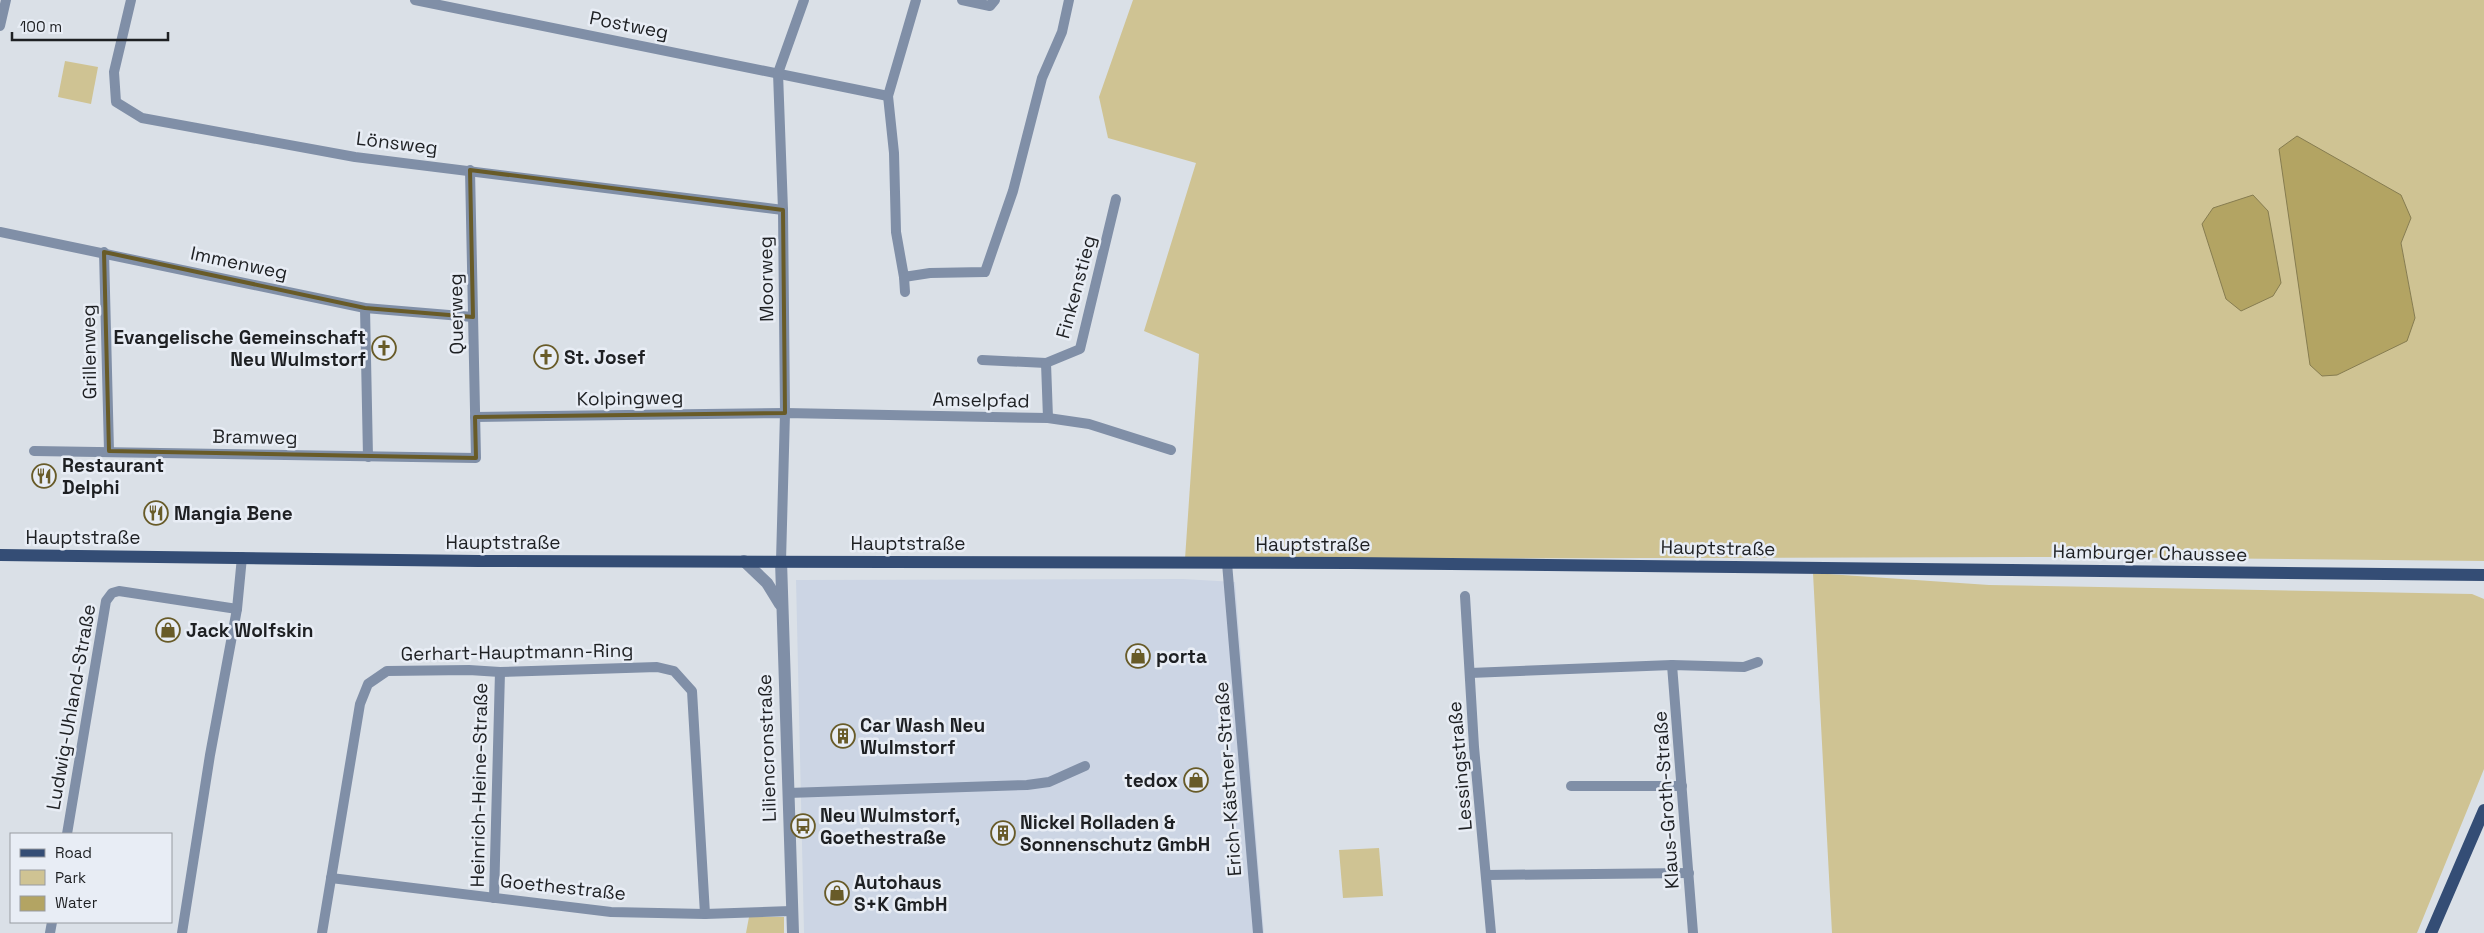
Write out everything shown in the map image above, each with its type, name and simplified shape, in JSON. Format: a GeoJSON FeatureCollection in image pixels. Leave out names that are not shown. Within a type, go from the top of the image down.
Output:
{"type":"FeatureCollection","features":[{"type":"Feature","properties":{"kind":"main road","name":"Hauptstraße"},"geometry":{"type":"LineString","coordinates":[[0,555],[1815,568]]}},
{"type":"Feature","properties":{"kind":"main road","name":"Hamburger Chaussee"},"geometry":{"type":"LineString","coordinates":[[1815,568],[2484,575]]}},
{"type":"Feature","properties":{"kind":"main road"},"geometry":{"type":"LineString","coordinates":[[2431,933],[2484,810]]}},
{"type":"Feature","properties":{"kind":"street"},"geometry":{"type":"LineString","coordinates":[[0,26],[6,0]]}},
{"type":"Feature","properties":{"kind":"street","name":"Lönsweg"},"geometry":{"type":"LineString","coordinates":[[131,0],[114,72],[116,102],[142,118],[355,156],[782,210]]}},
{"type":"Feature","properties":{"kind":"street","name":"Postweg"},"geometry":{"type":"LineString","coordinates":[[415,0],[888,96]]}},
{"type":"Feature","properties":{"kind":"street","name":"Moorweg"},"geometry":{"type":"LineString","coordinates":[[781,561],[785,413],[778,73],[804,0]]}},
{"type":"Feature","properties":{"kind":"street"},"geometry":{"type":"LineString","coordinates":[[905,292],[896,232],[894,153],[888,96],[916,0]]}},
{"type":"Feature","properties":{"kind":"street"},"geometry":{"type":"LineString","coordinates":[[962,0],[990,6],[995,0]]}},
{"type":"Feature","properties":{"kind":"street"},"geometry":{"type":"LineString","coordinates":[[904,277],[930,272],[984,272],[1013,191],[1042,78],[1062,32],[1069,0]]}},
{"type":"Feature","properties":{"kind":"street","name":"Querweg"},"geometry":{"type":"LineString","coordinates":[[470,170],[476,458]]}},
{"type":"Feature","properties":{"kind":"street","name":"Finkenstieg"},"geometry":{"type":"LineString","coordinates":[[982,360],[1046,363],[1080,349],[1116,199]]}},
{"type":"Feature","properties":{"kind":"street","name":"Immenweg"},"geometry":{"type":"LineString","coordinates":[[0,232],[104,252],[365,308],[473,317]]}},
{"type":"Feature","properties":{"kind":"street","name":"Grillenweg"},"geometry":{"type":"LineString","coordinates":[[104,252],[109,452]]}},
{"type":"Feature","properties":{"kind":"street"},"geometry":{"type":"LineString","coordinates":[[365,308],[368,457]]}},
{"type":"Feature","properties":{"kind":"street","name":"Finkenstieg"},"geometry":{"type":"LineString","coordinates":[[1046,363],[1048,418]]}},
{"type":"Feature","properties":{"kind":"street","name":"Kolpingweg"},"geometry":{"type":"LineString","coordinates":[[475,418],[785,413]]}},
{"type":"Feature","properties":{"kind":"street","name":"Amselpfad"},"geometry":{"type":"LineString","coordinates":[[785,413],[1048,418],[1089,424],[1172,450]]}},
{"type":"Feature","properties":{"kind":"street","name":"Bramweg"},"geometry":{"type":"LineString","coordinates":[[34,451],[476,458]]}},
{"type":"Feature","properties":{"kind":"street"},"geometry":{"type":"LineString","coordinates":[[182,933],[210,755],[237,609],[242,557]]}},
{"type":"Feature","properties":{"kind":"street"},"geometry":{"type":"LineString","coordinates":[[744,561],[767,583],[781,606]]}},
{"type":"Feature","properties":{"kind":"street","name":"Liliencronstraße"},"geometry":{"type":"LineString","coordinates":[[781,561],[792,933]]}},
{"type":"Feature","properties":{"kind":"street","name":"Erich-Kästner-Straße"},"geometry":{"type":"LineString","coordinates":[[1228,563],[1258,933]]}},
{"type":"Feature","properties":{"kind":"street","name":"Ludwig-Uhland-Straße"},"geometry":{"type":"LineString","coordinates":[[66,833],[106,602],[112,593],[120,591],[237,609]]}},
{"type":"Feature","properties":{"kind":"street","name":"Lessingstraße"},"geometry":{"type":"LineString","coordinates":[[1465,596],[1474,747],[1491,933]]}},
{"type":"Feature","properties":{"kind":"street"},"geometry":{"type":"LineString","coordinates":[[1470,673],[1570,667],[1672,665],[1744,667],[1758,662]]}},
{"type":"Feature","properties":{"kind":"street","name":"Klaus-Groth-Straße"},"geometry":{"type":"LineString","coordinates":[[1672,665],[1693,933]]}},
{"type":"Feature","properties":{"kind":"street","name":"Gerhart-Hauptmann-Ring"},"geometry":{"type":"LineString","coordinates":[[322,933],[360,704],[368,684],[387,671],[470,670],[500,672],[657,667],[674,671],[692,691],[705,914]]}},
{"type":"Feature","properties":{"kind":"street","name":"Heinrich-Heine-Straße"},"geometry":{"type":"LineString","coordinates":[[494,898],[500,672]]}},
{"type":"Feature","properties":{"kind":"street"},"geometry":{"type":"LineString","coordinates":[[788,793],[1027,785],[1048,782],[1085,766]]}},
{"type":"Feature","properties":{"kind":"street"},"geometry":{"type":"LineString","coordinates":[[1571,786],[1682,786]]}},
{"type":"Feature","properties":{"kind":"street"},"geometry":{"type":"LineString","coordinates":[[1487,875],[1689,873]]}},
{"type":"Feature","properties":{"kind":"street","name":"Goethestraße"},"geometry":{"type":"LineString","coordinates":[[331,878],[611,912],[705,914],[791,911]]}},
{"type":"Feature","properties":{"kind":"highlighted area"},"geometry":{"type":"Polygon","coordinates":[[[470,170],[783,210],[785,413],[475,417],[476,458],[109,451],[104,252],[365,308],[473,317],[470,170]]]}},
{"type":"Feature","properties":{"kind":"shaded area"},"geometry":{"type":"Polygon","coordinates":[[[1183,579],[1235,582],[1264,933],[804,933],[796,580],[1183,579]]]}},
{"type":"Feature","properties":{"kind":"green space"},"geometry":{"type":"Polygon","coordinates":[[[1133,0],[2484,0],[2484,561],[2079,557],[1185,559],[1199,354],[1144,331],[1196,163],[1108,138],[1099,97],[1133,0]],[[2279,150],[2415,318],[2401,243],[2411,218],[2279,150]]]}},
{"type":"Feature","properties":{"kind":"green space"},"geometry":{"type":"Polygon","coordinates":[[[65,61],[98,67],[91,104],[58,97],[65,61]]]}},
{"type":"Feature","properties":{"kind":"green space"},"geometry":{"type":"Polygon","coordinates":[[[1813,573],[1989,585],[2472,594],[2484,599],[2484,769],[2417,933],[1832,933],[1813,573]]]}},
{"type":"Feature","properties":{"kind":"green space"},"geometry":{"type":"Polygon","coordinates":[[[1379,848],[1383,896],[1343,898],[1339,850],[1379,848]]]}},
{"type":"Feature","properties":{"kind":"green space"},"geometry":{"type":"Polygon","coordinates":[[[749,917],[784,917],[784,933],[746,933],[749,917]]]}},
{"type":"Feature","properties":{"kind":"water"},"geometry":{"type":"Polygon","coordinates":[[[2297,136],[2401,195],[2411,218],[2401,243],[2415,318],[2407,341],[2337,375],[2322,376],[2310,365],[2279,149],[2297,136]]]}},
{"type":"Feature","properties":{"kind":"water"},"geometry":{"type":"Polygon","coordinates":[[[2253,195],[2268,211],[2281,283],[2273,296],[2241,311],[2226,299],[2202,224],[2213,208],[2253,195]]]}},
{"type":"Feature","properties":{"kind":"place","name":"Evangelische Gemeinschaft Neu Wulmstorf"},"geometry":{"type":"Point","coordinates":[384,348]}},
{"type":"Feature","properties":{"kind":"place","name":"St. Josef"},"geometry":{"type":"Point","coordinates":[546,357]}},
{"type":"Feature","properties":{"kind":"place","name":"Restaurant Delphi"},"geometry":{"type":"Point","coordinates":[44,476]}},
{"type":"Feature","properties":{"kind":"place","name":"Mangia Bene"},"geometry":{"type":"Point","coordinates":[156,513]}},
{"type":"Feature","properties":{"kind":"place","name":"Jack Wolfskin"},"geometry":{"type":"Point","coordinates":[168,630]}},
{"type":"Feature","properties":{"kind":"place","name":"porta"},"geometry":{"type":"Point","coordinates":[1138,656]}},
{"type":"Feature","properties":{"kind":"place","name":"Car Wash Neu Wulmstorf"},"geometry":{"type":"Point","coordinates":[843,736]}},
{"type":"Feature","properties":{"kind":"place","name":"tedox"},"geometry":{"type":"Point","coordinates":[1196,780]}},
{"type":"Feature","properties":{"kind":"place","name":"Neu Wulmstorf, Goethestraße"},"geometry":{"type":"Point","coordinates":[803,826]}},
{"type":"Feature","properties":{"kind":"place","name":"Nickel Rolladen & Sonnenschutz GmbH"},"geometry":{"type":"Point","coordinates":[1003,833]}},
{"type":"Feature","properties":{"kind":"place","name":"Autohaus S+K GmbH"},"geometry":{"type":"Point","coordinates":[837,893]}}]}
